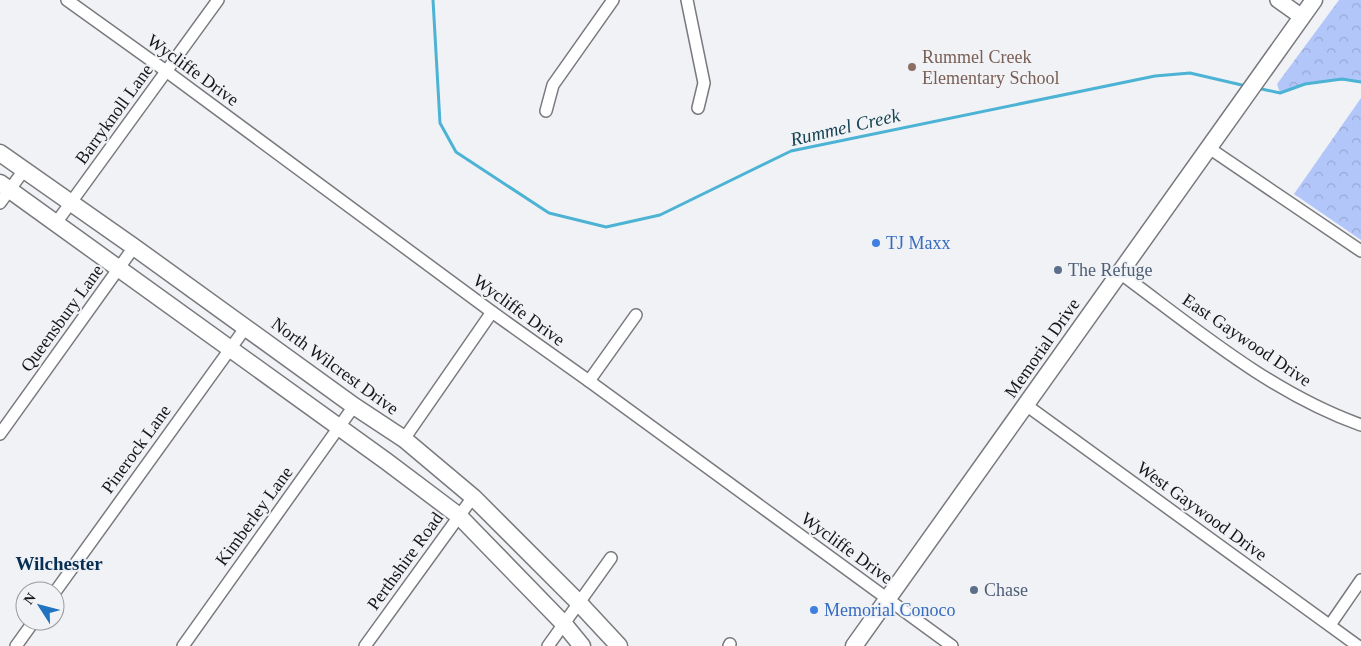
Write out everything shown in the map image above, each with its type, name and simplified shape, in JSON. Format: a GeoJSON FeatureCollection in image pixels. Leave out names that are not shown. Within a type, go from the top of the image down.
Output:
{"type":"FeatureCollection","features":[{"type":"Feature","properties":{"kind":"main road","name":"Memorial Drive"},"geometry":{"type":"LineString","coordinates":[[854,646],[1314,0]]}},
{"type":"Feature","properties":{"kind":"main road","name":"North Wilcrest Drive"},"geometry":{"type":"LineString","coordinates":[[0,153],[72,202],[354,406],[404,439],[473,498],[579,602],[619,646]]}},
{"type":"Feature","properties":{"kind":"main road"},"geometry":{"type":"LineString","coordinates":[[3,192],[56,223],[459,516],[564,624],[582,646]]}},
{"type":"Feature","properties":{"kind":"street","name":"Wycliffe Drive"},"geometry":{"type":"LineString","coordinates":[[68,0],[492,312],[952,646]]}},
{"type":"Feature","properties":{"kind":"street","name":"Barryknoll Lane"},"geometry":{"type":"LineString","coordinates":[[56,223],[218,0]]}},
{"type":"Feature","properties":{"kind":"street"},"geometry":{"type":"LineString","coordinates":[[546,111],[553,84],[613,0]]}},
{"type":"Feature","properties":{"kind":"street"},"geometry":{"type":"LineString","coordinates":[[687,0],[704,84],[698,108]]}},
{"type":"Feature","properties":{"kind":"street"},"geometry":{"type":"LineString","coordinates":[[1278,0],[1302,18]]}},
{"type":"Feature","properties":{"kind":"street"},"geometry":{"type":"LineString","coordinates":[[1209,148],[1361,251]]}},
{"type":"Feature","properties":{"kind":"street"},"geometry":{"type":"LineString","coordinates":[[3,192],[24,170]]}},
{"type":"Feature","properties":{"kind":"street","name":"Queensbury Lane"},"geometry":{"type":"LineString","coordinates":[[0,434],[134,247]]}},
{"type":"Feature","properties":{"kind":"street","name":"East Gaywood Drive"},"geometry":{"type":"LineString","coordinates":[[1120,273],[1258,372],[1295,396],[1361,425]]}},
{"type":"Feature","properties":{"kind":"street"},"geometry":{"type":"LineString","coordinates":[[404,439],[492,312]]}},
{"type":"Feature","properties":{"kind":"street"},"geometry":{"type":"LineString","coordinates":[[589,381],[636,315]]}},
{"type":"Feature","properties":{"kind":"street","name":"Pinerock Lane"},"geometry":{"type":"LineString","coordinates":[[63,581],[246,327]]}},
{"type":"Feature","properties":{"kind":"street","name":"West Gaywood Drive"},"geometry":{"type":"LineString","coordinates":[[1026,405],[1358,646]]}},
{"type":"Feature","properties":{"kind":"street","name":"Kimberley Lane"},"geometry":{"type":"LineString","coordinates":[[183,646],[354,406]]}},
{"type":"Feature","properties":{"kind":"street","name":"Perthshire Road"},"geometry":{"type":"LineString","coordinates":[[365,646],[473,498]]}},
{"type":"Feature","properties":{"kind":"street"},"geometry":{"type":"LineString","coordinates":[[548,646],[611,558]]}},
{"type":"Feature","properties":{"kind":"street"},"geometry":{"type":"LineString","coordinates":[[1330,625],[1361,580]]}},
{"type":"Feature","properties":{"kind":"street"},"geometry":{"type":"LineString","coordinates":[[16,646],[27,631]]}},
{"type":"Feature","properties":{"kind":"green space"},"geometry":{"type":"Polygon","coordinates":[[[1339,0],[1361,0],[1361,82],[1339,80],[1320,82],[1280,93],[1277,84],[1339,0]]]}},
{"type":"Feature","properties":{"kind":"green space"},"geometry":{"type":"Polygon","coordinates":[[[1361,98],[1361,240],[1294,194],[1361,98]]]}},
{"type":"Feature","properties":{"kind":"waterway","name":"Rummel Creek"},"geometry":{"type":"LineString","coordinates":[[433,0],[440,123],[456,152],[549,213],[606,227],[660,215],[791,151],[1155,76],[1190,73],[1246,86]]}},
{"type":"Feature","properties":{"kind":"waterway","name":"Rummel Creek"},"geometry":{"type":"LineString","coordinates":[[1257,88],[1280,93],[1305,84],[1342,79],[1361,82]]}},
{"type":"Feature","properties":{"kind":"place","name":"Rummel Creek Elementary School"},"geometry":{"type":"Point","coordinates":[912,67]}},
{"type":"Feature","properties":{"kind":"place","name":"TJ Maxx"},"geometry":{"type":"Point","coordinates":[876,243]}},
{"type":"Feature","properties":{"kind":"place","name":"The Refuge"},"geometry":{"type":"Point","coordinates":[1058,270]}},
{"type":"Feature","properties":{"kind":"place","name":"Chase"},"geometry":{"type":"Point","coordinates":[974,590]}},
{"type":"Feature","properties":{"kind":"place","name":"Memorial Conoco"},"geometry":{"type":"Point","coordinates":[814,610]}},
{"type":"Feature","properties":{"kind":"district","name":"Wilchester"},"geometry":{"type":"Point","coordinates":[59,563]}}]}
